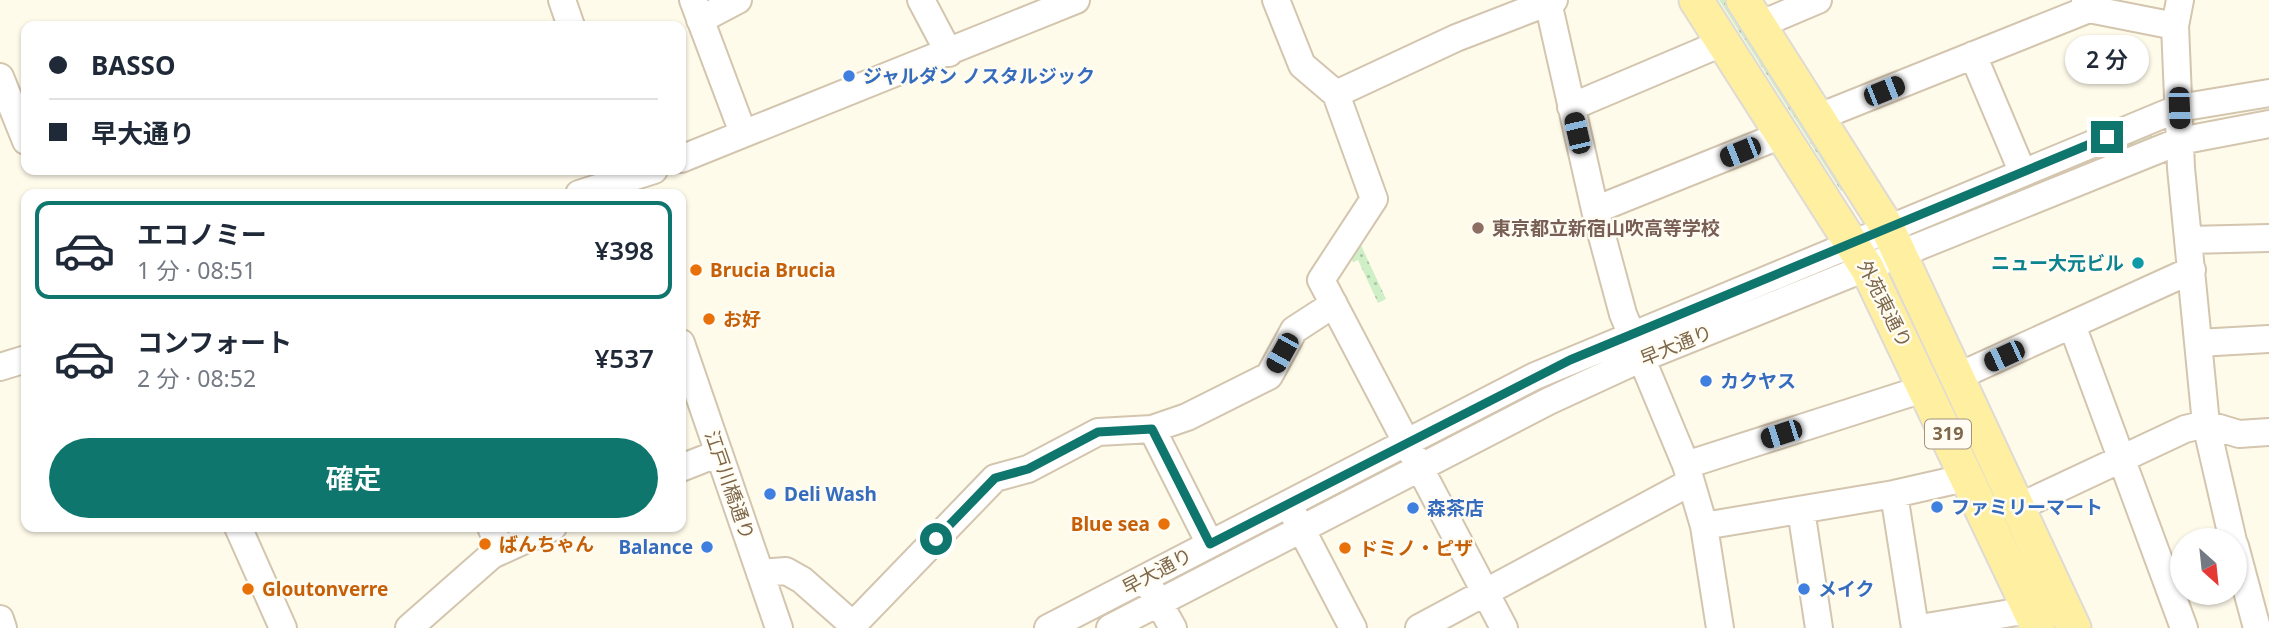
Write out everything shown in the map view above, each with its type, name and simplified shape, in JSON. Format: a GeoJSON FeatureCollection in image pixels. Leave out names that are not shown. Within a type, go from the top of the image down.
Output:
{"type":"FeatureCollection","features":[{"type":"Feature","properties":{"kind":"main road","name":"外苑東通り"},"geometry":{"type":"LineString","coordinates":[[1696,0],[1860,255],[1969,477],[2034,619]]}},
{"type":"Feature","properties":{"kind":"main road","name":"外苑東通り"},"geometry":{"type":"LineString","coordinates":[[1751,12],[1894,241],[2074,628]]}},
{"type":"Feature","properties":{"kind":"street"},"geometry":{"type":"LineString","coordinates":[[562,0],[569,21]]}},
{"type":"Feature","properties":{"kind":"street"},"geometry":{"type":"LineString","coordinates":[[738,0],[696,10],[743,133]]}},
{"type":"Feature","properties":{"kind":"street"},"geometry":{"type":"LineString","coordinates":[[921,0],[949,53]]}},
{"type":"Feature","properties":{"kind":"street"},"geometry":{"type":"LineString","coordinates":[[686,157],[1076,0]]}},
{"type":"Feature","properties":{"kind":"street"},"geometry":{"type":"LineString","coordinates":[[1276,0],[1303,65],[1336,94],[1374,199],[1321,280],[1504,628]]}},
{"type":"Feature","properties":{"kind":"street"},"geometry":{"type":"LineString","coordinates":[[1751,12],[1818,0]]}},
{"type":"Feature","properties":{"kind":"street"},"geometry":{"type":"LineString","coordinates":[[2180,0],[2175,26],[2180,141],[2198,343],[2206,424],[2231,528]]}},
{"type":"Feature","properties":{"kind":"street"},"geometry":{"type":"LineString","coordinates":[[1336,94],[1457,38],[1551,1],[1571,107],[1595,210],[1630,334],[1687,474],[1704,526],[1715,627]]}},
{"type":"Feature","properties":{"kind":"street"},"geometry":{"type":"LineString","coordinates":[[1819,117],[1973,55],[2087,4],[2175,26]]}},
{"type":"Feature","properties":{"kind":"street"},"geometry":{"type":"LineString","coordinates":[[1571,107],[1722,43]]}},
{"type":"Feature","properties":{"kind":"street"},"geometry":{"type":"LineString","coordinates":[[1973,55],[2022,171]]}},
{"type":"Feature","properties":{"kind":"street"},"geometry":{"type":"LineString","coordinates":[[0,77],[21,129]]}},
{"type":"Feature","properties":{"kind":"street","name":"早大通り"},"geometry":{"type":"LineString","coordinates":[[1894,241],[2022,171],[2179,108],[2269,93]]}},
{"type":"Feature","properties":{"kind":"street","name":"早大通り"},"geometry":{"type":"LineString","coordinates":[[1110,628],[1420,467],[1860,255],[2180,141],[2269,124]]}},
{"type":"Feature","properties":{"kind":"street"},"geometry":{"type":"LineString","coordinates":[[1595,210],[1784,134]]}},
{"type":"Feature","properties":{"kind":"street"},"geometry":{"type":"LineString","coordinates":[[597,189],[625,181]]}},
{"type":"Feature","properties":{"kind":"street"},"geometry":{"type":"LineString","coordinates":[[2189,240],[2269,238]]}},
{"type":"Feature","properties":{"kind":"street","name":"早大通り"},"geometry":{"type":"LineString","coordinates":[[1048,628],[1535,376],[1630,334],[1860,255]]}},
{"type":"Feature","properties":{"kind":"street"},"geometry":{"type":"LineString","coordinates":[[1959,376],[2192,270]]}},
{"type":"Feature","properties":{"kind":"street"},"geometry":{"type":"LineString","coordinates":[[760,573],[786,570],[852,627],[995,478],[1028,469],[1098,432],[1152,429],[1187,417],[1269,376],[1294,330],[1334,304]]}},
{"type":"Feature","properties":{"kind":"street"},"geometry":{"type":"LineString","coordinates":[[2072,325],[2184,628]]}},
{"type":"Feature","properties":{"kind":"street"},"geometry":{"type":"LineString","coordinates":[[2198,343],[2269,339]]}},
{"type":"Feature","properties":{"kind":"street","name":"江戸川橋通り"},"geometry":{"type":"LineString","coordinates":[[686,357],[779,628]]}},
{"type":"Feature","properties":{"kind":"street"},"geometry":{"type":"LineString","coordinates":[[0,367],[21,361]]}},
{"type":"Feature","properties":{"kind":"street"},"geometry":{"type":"LineString","coordinates":[[1419,628],[1485,593],[1687,474],[1926,388]]}},
{"type":"Feature","properties":{"kind":"street"},"geometry":{"type":"LineString","coordinates":[[2019,506],[2185,429],[2206,424],[2239,434],[2269,432]]}},
{"type":"Feature","properties":{"kind":"street"},"geometry":{"type":"LineString","coordinates":[[1152,429],[1210,544]]}},
{"type":"Feature","properties":{"kind":"street"},"geometry":{"type":"LineString","coordinates":[[686,466],[719,453]]}},
{"type":"Feature","properties":{"kind":"street"},"geometry":{"type":"LineString","coordinates":[[1704,526],[1894,494],[1969,477]]}},
{"type":"Feature","properties":{"kind":"street"},"geometry":{"type":"LineString","coordinates":[[1894,494],[1918,628],[2034,619]]}},
{"type":"Feature","properties":{"kind":"street"},"geometry":{"type":"LineString","coordinates":[[1288,504],[1353,628]]}},
{"type":"Feature","properties":{"kind":"street"},"geometry":{"type":"LineString","coordinates":[[1801,510],[1819,628]]}},
{"type":"Feature","properties":{"kind":"street"},"geometry":{"type":"LineString","coordinates":[[240,532],[283,628]]}},
{"type":"Feature","properties":{"kind":"street"},"geometry":{"type":"LineString","coordinates":[[410,628],[492,555],[496,539],[529,532]]}},
{"type":"Feature","properties":{"kind":"street"},"geometry":{"type":"LineString","coordinates":[[1146,578],[1173,628]]}},
{"type":"Feature","properties":{"kind":"street"},"geometry":{"type":"LineString","coordinates":[[2247,591],[2257,628]]}},
{"type":"Feature","properties":{"kind":"street"},"geometry":{"type":"LineString","coordinates":[[0,619],[3,628]]}},
{"type":"Feature","properties":{"kind":"green space"},"geometry":{"type":"Polygon","coordinates":[[[1719,0],[1724,0],[1844,189],[1841,191],[1719,0]]]}},
{"type":"Feature","properties":{"kind":"green space"},"geometry":{"type":"Polygon","coordinates":[[[2150,132],[2154,141],[2037,185],[2037,180],[2150,132]]]}},
{"type":"Feature","properties":{"kind":"green space"},"geometry":{"type":"Polygon","coordinates":[[[1360,243],[1386,299],[1378,303],[1358,260],[1353,262],[1351,258],[1360,243]]]}},
{"type":"Feature","properties":{"kind":"green space"},"geometry":{"type":"Polygon","coordinates":[[[1283,520],[1285,524],[1165,588],[1161,581],[1283,520]]]}},
{"type":"Feature","properties":{"kind":"place","name":"ジャルダン ノスタルジック"},"geometry":{"type":"Point","coordinates":[849,76]}},
{"type":"Feature","properties":{"kind":"place","name":"東京都立新宿山吹高等学校"},"geometry":{"type":"Point","coordinates":[1478,228]}},
{"type":"Feature","properties":{"kind":"place","name":"ニュー大元ビル"},"geometry":{"type":"Point","coordinates":[2138,263]}},
{"type":"Feature","properties":{"kind":"place","name":"Brucia Brucia"},"geometry":{"type":"Point","coordinates":[696,270]}},
{"type":"Feature","properties":{"kind":"place","name":"お好"},"geometry":{"type":"Point","coordinates":[709,319]}},
{"type":"Feature","properties":{"kind":"place","name":"カクヤス"},"geometry":{"type":"Point","coordinates":[1706,381]}},
{"type":"Feature","properties":{"kind":"place","name":"Deli Wash"},"geometry":{"type":"Point","coordinates":[770,494]}},
{"type":"Feature","properties":{"kind":"place","name":"ファミリーマート"},"geometry":{"type":"Point","coordinates":[1937,507]}},
{"type":"Feature","properties":{"kind":"place","name":"森茶店"},"geometry":{"type":"Point","coordinates":[1413,508]}},
{"type":"Feature","properties":{"kind":"place","name":"Blue sea"},"geometry":{"type":"Point","coordinates":[1164,524]}},
{"type":"Feature","properties":{"kind":"place","name":"ばんちゃん"},"geometry":{"type":"Point","coordinates":[485,544]}},
{"type":"Feature","properties":{"kind":"place","name":"Balance"},"geometry":{"type":"Point","coordinates":[707,547]}},
{"type":"Feature","properties":{"kind":"place","name":"ドミノ・ピザ"},"geometry":{"type":"Point","coordinates":[1345,548]}},
{"type":"Feature","properties":{"kind":"place","name":"Gloutonverre"},"geometry":{"type":"Point","coordinates":[248,589]}},
{"type":"Feature","properties":{"kind":"place","name":"メイク"},"geometry":{"type":"Point","coordinates":[1804,589]}},
{"type":"Feature","properties":{"kind":"route"},"geometry":{"type":"LineString","coordinates":[[936,539],[995,478],[1028,469],[1098,432],[1152,429],[1210,544],[1570,360],[2107,137]]}}]}
